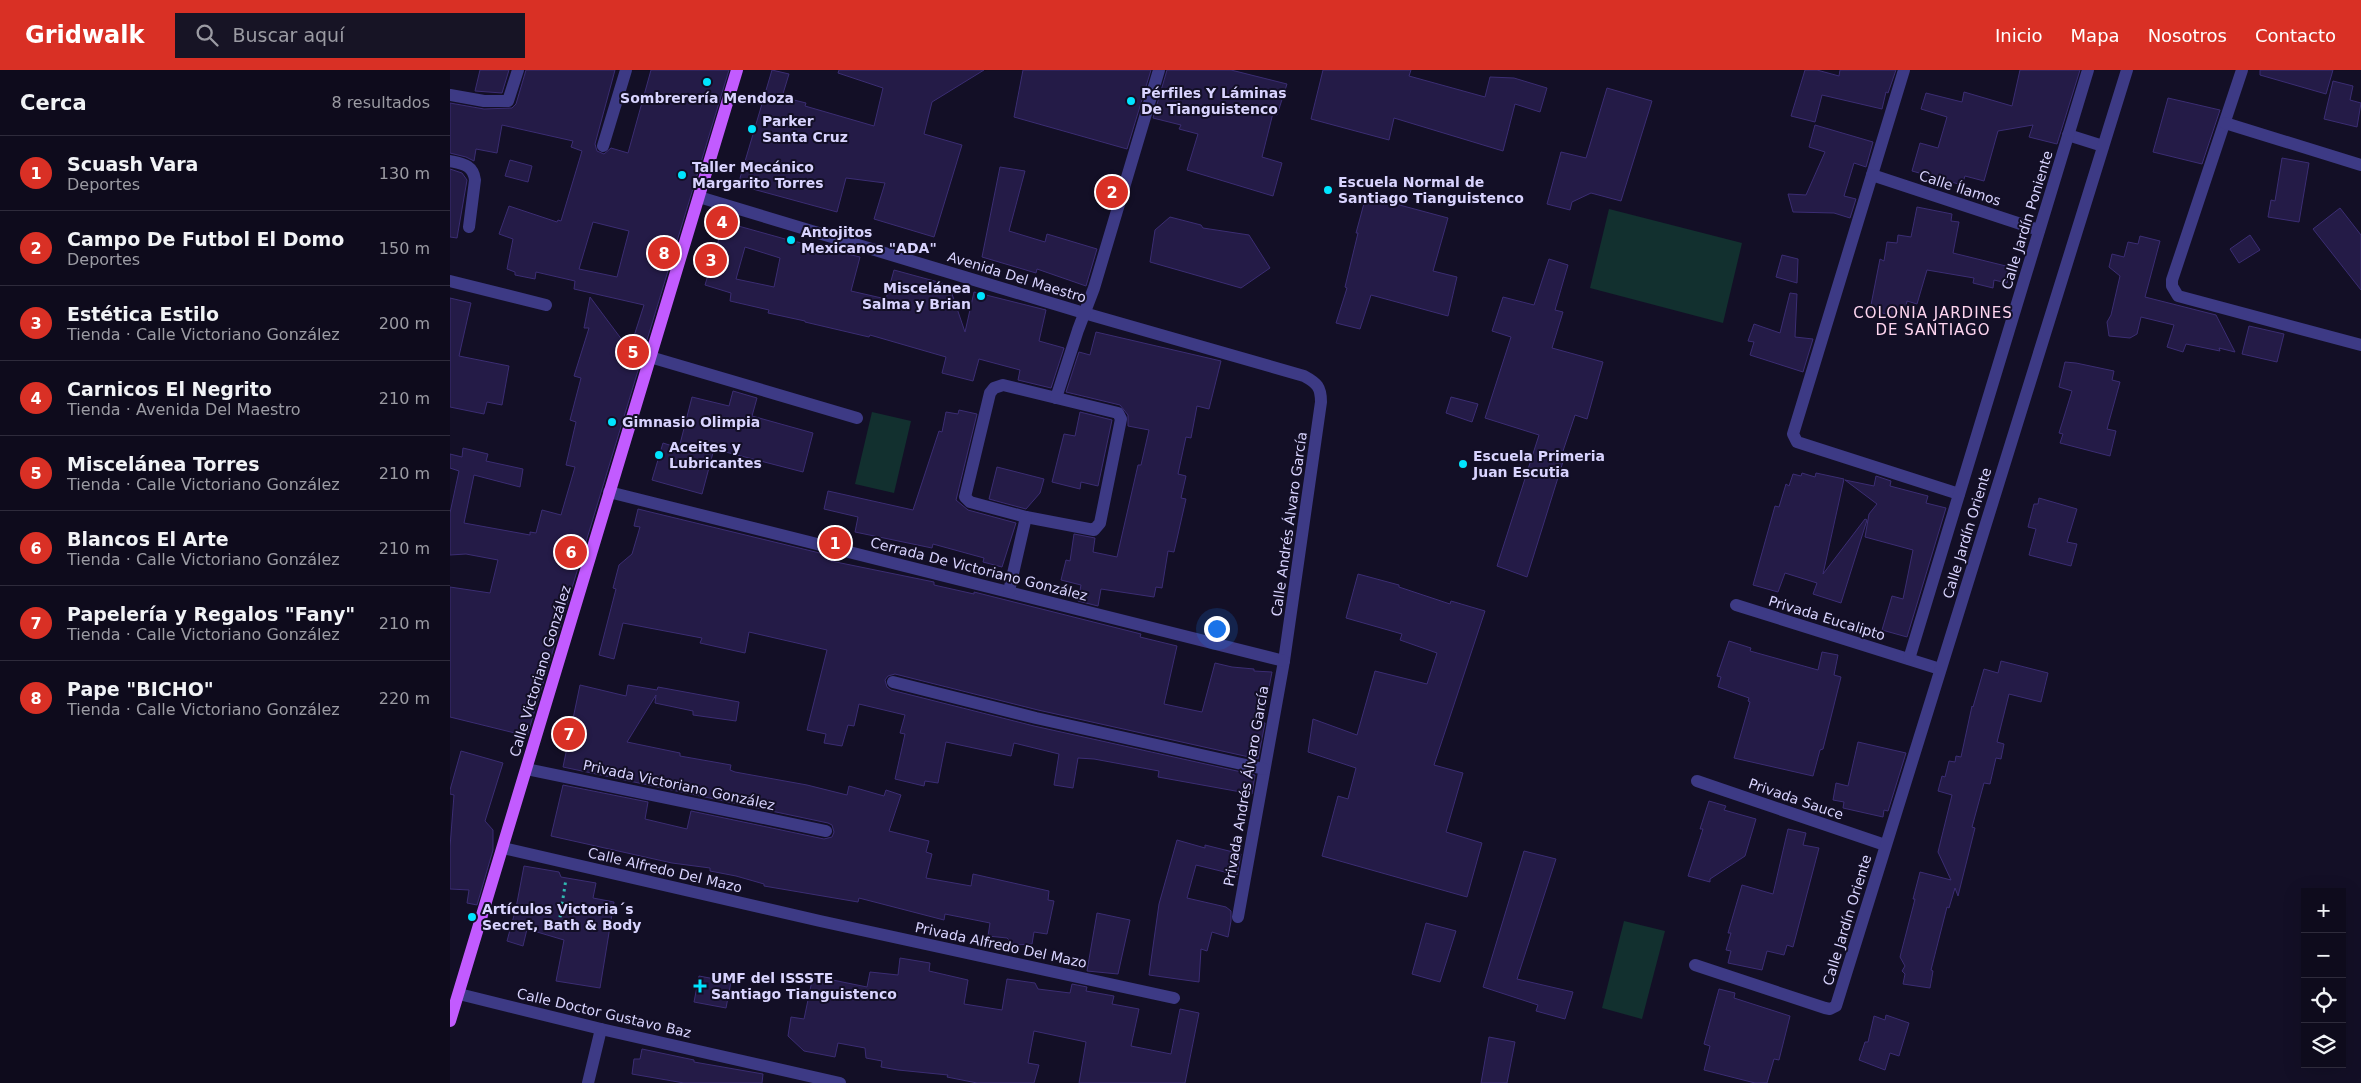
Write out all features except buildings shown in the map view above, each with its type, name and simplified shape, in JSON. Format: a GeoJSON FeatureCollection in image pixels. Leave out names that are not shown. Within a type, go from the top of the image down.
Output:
{"type":"FeatureCollection","features":[{"type":"Feature","properties":{"kind":"main road","name":"Calle Victoriano González"},"geometry":{"type":"LineString","coordinates":[[450,1021],[737,70]]}},
{"type":"Feature","properties":{"kind":"street"},"geometry":{"type":"LineString","coordinates":[[450,95],[503,103],[508,101],[518,70]]}},
{"type":"Feature","properties":{"kind":"street"},"geometry":{"type":"LineString","coordinates":[[604,146],[626,70]]}},
{"type":"Feature","properties":{"kind":"street"},"geometry":{"type":"LineString","coordinates":[[1056,398],[1094,288],[1159,70]]}},
{"type":"Feature","properties":{"kind":"street"},"geometry":{"type":"LineString","coordinates":[[1904,70],[1793,434],[1797,442],[1959,494]]}},
{"type":"Feature","properties":{"kind":"street","name":"Calle Jardín Poniente"},"geometry":{"type":"LineString","coordinates":[[1909,659],[2088,70]]}},
{"type":"Feature","properties":{"kind":"street","name":"Calle Jardín Oriente"},"geometry":{"type":"LineString","coordinates":[[1695,965],[1825,1008],[1830,1009],[1836,1006],[2127,70]]}},
{"type":"Feature","properties":{"kind":"street"},"geometry":{"type":"LineString","coordinates":[[2242,70],[2172,280],[2174,292],[2178,296],[2361,345]]}},
{"type":"Feature","properties":{"kind":"street"},"geometry":{"type":"LineString","coordinates":[[2225,124],[2361,165]]}},
{"type":"Feature","properties":{"kind":"street"},"geometry":{"type":"LineString","coordinates":[[2068,134],[2103,146]]}},
{"type":"Feature","properties":{"kind":"street"},"geometry":{"type":"LineString","coordinates":[[450,161],[470,167],[474,172],[475,180],[469,227]]}},
{"type":"Feature","properties":{"kind":"street","name":"Calle Ílamos"},"geometry":{"type":"LineString","coordinates":[[1872,175],[2039,230]]}},
{"type":"Feature","properties":{"kind":"street","name":"Avenida Del Maestro"},"geometry":{"type":"LineString","coordinates":[[699,197],[1084,313],[1304,376],[1316,382],[1321,390]]}},
{"type":"Feature","properties":{"kind":"street"},"geometry":{"type":"LineString","coordinates":[[450,281],[546,305]]}},
{"type":"Feature","properties":{"kind":"street"},"geometry":{"type":"LineString","coordinates":[[650,357],[857,418]]}},
{"type":"Feature","properties":{"kind":"street"},"geometry":{"type":"LineString","coordinates":[[1003,385],[1115,412],[1120,416],[1100,523],[1094,530],[1026,517],[970,502],[965,497],[964,492],[990,392],[994,388],[1003,385]]}},
{"type":"Feature","properties":{"kind":"street","name":"Calle Andrés Álvaro García"},"geometry":{"type":"LineString","coordinates":[[1284,661],[1322,402],[1321,390]]}},
{"type":"Feature","properties":{"kind":"street","name":"Cerrada De Victoriano González"},"geometry":{"type":"LineString","coordinates":[[609,492],[1284,661]]}},
{"type":"Feature","properties":{"kind":"street"},"geometry":{"type":"LineString","coordinates":[[1009,591],[1026,517]]}},
{"type":"Feature","properties":{"kind":"street","name":"Privada Eucalipto"},"geometry":{"type":"LineString","coordinates":[[1736,605],[1940,669]]}},
{"type":"Feature","properties":{"kind":"street","name":"Privada Andrés Álvaro García"},"geometry":{"type":"LineString","coordinates":[[1238,917],[1284,661]]}},
{"type":"Feature","properties":{"kind":"street"},"geometry":{"type":"LineString","coordinates":[[893,682],[1036,718],[1264,769]]}},
{"type":"Feature","properties":{"kind":"street","name":"Privada Victoriano González"},"geometry":{"type":"LineString","coordinates":[[527,769],[826,830]]}},
{"type":"Feature","properties":{"kind":"street","name":"Privada Sauce"},"geometry":{"type":"LineString","coordinates":[[1697,781],[1885,845]]}},
{"type":"Feature","properties":{"kind":"street","name":"Calle Alfredo Del Mazo"},"geometry":{"type":"LineString","coordinates":[[503,848],[820,921]]}},
{"type":"Feature","properties":{"kind":"street","name":"Privada Alfredo Del Mazo"},"geometry":{"type":"LineString","coordinates":[[820,921],[1174,998]]}},
{"type":"Feature","properties":{"kind":"street","name":"Calle Doctor Gustavo Baz"},"geometry":{"type":"LineString","coordinates":[[459,994],[601,1029],[840,1083]]}},
{"type":"Feature","properties":{"kind":"street"},"geometry":{"type":"LineString","coordinates":[[588,1083],[601,1029]]}},
{"type":"Feature","properties":{"kind":"path"},"geometry":{"type":"LineString","coordinates":[[558,930],[568,863]]}},
{"type":"Feature","properties":{"kind":"green space"},"geometry":{"type":"Polygon","coordinates":[[[1609,209],[1742,243],[1723,323],[1590,288],[1609,209]]]}},
{"type":"Feature","properties":{"kind":"green space"},"geometry":{"type":"Polygon","coordinates":[[[872,412],[911,421],[894,493],[855,484],[872,412]]]}},
{"type":"Feature","properties":{"kind":"green space"},"geometry":{"type":"Polygon","coordinates":[[[1624,921],[1665,931],[1642,1019],[1602,1008],[1624,921]]]}},
{"type":"Feature","properties":{"kind":"place","name":"Sombrerería Mendoza"},"geometry":{"type":"Point","coordinates":[707,82]}},
{"type":"Feature","properties":{"kind":"place","name":"Pérfiles Y Láminas De Tianguistenco"},"geometry":{"type":"Point","coordinates":[1131,101]}},
{"type":"Feature","properties":{"kind":"place","name":"Parker Santa Cruz"},"geometry":{"type":"Point","coordinates":[752,129]}},
{"type":"Feature","properties":{"kind":"place","name":"Taller Mecánico Margarito Torres"},"geometry":{"type":"Point","coordinates":[682,175]}},
{"type":"Feature","properties":{"kind":"place","name":"Escuela Normal de Santiago Tianguistenco"},"geometry":{"type":"Point","coordinates":[1328,190]}},
{"type":"Feature","properties":{"kind":"place","name":"Campo De Futbol El Domo"},"geometry":{"type":"Point","coordinates":[1112,192]}},
{"type":"Feature","properties":{"kind":"place","name":"Carnicos El Negrito"},"geometry":{"type":"Point","coordinates":[722,222]}},
{"type":"Feature","properties":{"kind":"place","name":"Antojitos Mexicanos \"ADA\""},"geometry":{"type":"Point","coordinates":[791,240]}},
{"type":"Feature","properties":{"kind":"place","name":"Pape \"BICHO\""},"geometry":{"type":"Point","coordinates":[664,253]}},
{"type":"Feature","properties":{"kind":"place","name":"Estética Estilo"},"geometry":{"type":"Point","coordinates":[711,260]}},
{"type":"Feature","properties":{"kind":"place","name":"Miscelánea Salma y Brian"},"geometry":{"type":"Point","coordinates":[981,296]}},
{"type":"Feature","properties":{"kind":"place","name":"Miscelánea Torres"},"geometry":{"type":"Point","coordinates":[633,352]}},
{"type":"Feature","properties":{"kind":"place","name":"Gimnasio Olimpia"},"geometry":{"type":"Point","coordinates":[612,422]}},
{"type":"Feature","properties":{"kind":"place","name":"Aceites y Lubricantes"},"geometry":{"type":"Point","coordinates":[659,455]}},
{"type":"Feature","properties":{"kind":"place","name":"Escuela Primeria Juan Escutia"},"geometry":{"type":"Point","coordinates":[1463,464]}},
{"type":"Feature","properties":{"kind":"place","name":"Scuash Vara"},"geometry":{"type":"Point","coordinates":[835,543]}},
{"type":"Feature","properties":{"kind":"place","name":"Blancos El Arte"},"geometry":{"type":"Point","coordinates":[571,552]}},
{"type":"Feature","properties":{"kind":"place","name":"Papelería y Regalos \"Fany\""},"geometry":{"type":"Point","coordinates":[569,734]}},
{"type":"Feature","properties":{"kind":"place","name":"Artículos Victoria´s Secret, Bath & Body"},"geometry":{"type":"Point","coordinates":[472,917]}},
{"type":"Feature","properties":{"kind":"place","name":"UMF del ISSSTE Santiago Tianguistenco"},"geometry":{"type":"Point","coordinates":[700,986]}},
{"type":"Feature","properties":{"kind":"district","name":"COLONIA JARDINES DE SANTIAGO"},"geometry":{"type":"Point","coordinates":[1933,322]}}]}
